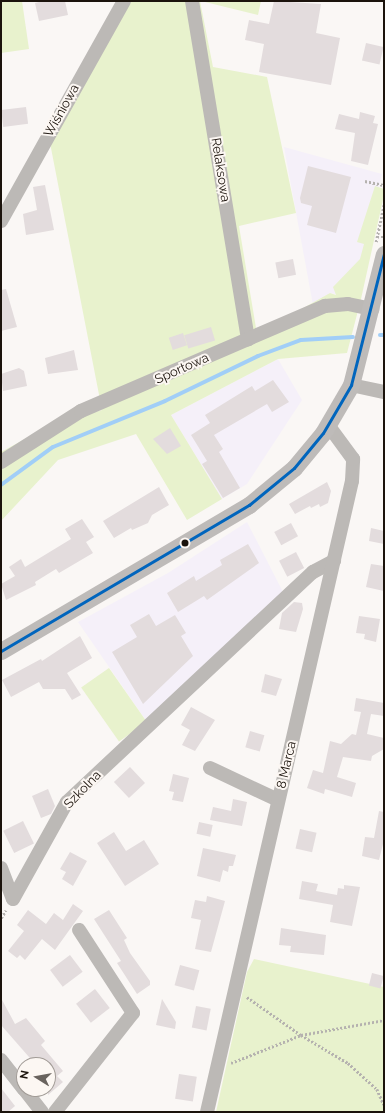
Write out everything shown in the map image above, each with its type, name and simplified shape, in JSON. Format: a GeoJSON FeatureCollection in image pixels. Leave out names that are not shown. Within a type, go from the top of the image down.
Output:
{"type":"FeatureCollection","features":[{"type":"Feature","properties":{"kind":"main road"},"geometry":{"type":"LineString","coordinates":[[1,651],[249,505],[294,468],[328,425],[351,385],[372,309],[384,254]]}},
{"type":"Feature","properties":{"kind":"street","name":"Wiśniowa"},"geometry":{"type":"LineString","coordinates":[[1,221],[124,1]]}},
{"type":"Feature","properties":{"kind":"street","name":"Relaksowa"},"geometry":{"type":"LineString","coordinates":[[192,1],[248,339]]}},
{"type":"Feature","properties":{"kind":"street","name":"Sportowa"},"geometry":{"type":"LineString","coordinates":[[1,462],[81,411],[325,306],[348,304],[372,309]]}},
{"type":"Feature","properties":{"kind":"street"},"geometry":{"type":"LineString","coordinates":[[351,385],[384,392]]}},
{"type":"Feature","properties":{"kind":"street","name":"8 Marca"},"geometry":{"type":"LineString","coordinates":[[207,1112],[334,561],[354,464],[349,451],[328,425]]}},
{"type":"Feature","properties":{"kind":"street","name":"Szkolna"},"geometry":{"type":"LineString","coordinates":[[1,868],[13,899],[67,802],[142,734],[313,572],[334,561]]}},
{"type":"Feature","properties":{"kind":"street"},"geometry":{"type":"LineString","coordinates":[[210,768],[278,800]]}},
{"type":"Feature","properties":{"kind":"street"},"geometry":{"type":"LineString","coordinates":[[56,1112],[133,1013],[79,930]]}},
{"type":"Feature","properties":{"kind":"street"},"geometry":{"type":"LineString","coordinates":[[1,1060],[16,1079]]}},
{"type":"Feature","properties":{"kind":"street"},"geometry":{"type":"LineString","coordinates":[[30,1097],[42,1112]]}},
{"type":"Feature","properties":{"kind":"path"},"geometry":{"type":"LineString","coordinates":[[365,181],[384,186]]}},
{"type":"Feature","properties":{"kind":"path"},"geometry":{"type":"LineString","coordinates":[[377,237],[384,237]]}},
{"type":"Feature","properties":{"kind":"path"},"geometry":{"type":"LineString","coordinates":[[235,989],[301,1036],[348,1063],[377,1089],[384,1105]]}},
{"type":"Feature","properties":{"kind":"path"},"geometry":{"type":"LineString","coordinates":[[217,1069],[301,1036],[384,1020]]}},
{"type":"Feature","properties":{"kind":"shaded area"},"geometry":{"type":"Polygon","coordinates":[[[284,147],[382,174],[354,298],[330,293],[313,305],[284,147]]]}},
{"type":"Feature","properties":{"kind":"shaded area"},"geometry":{"type":"Polygon","coordinates":[[[278,359],[302,400],[247,484],[222,499],[171,415],[278,359]]]}},
{"type":"Feature","properties":{"kind":"shaded area"},"geometry":{"type":"Polygon","coordinates":[[[247,522],[284,594],[147,722],[78,622],[168,573],[247,522]]]}},
{"type":"Feature","properties":{"kind":"green space"},"geometry":{"type":"Polygon","coordinates":[[[1,1],[22,1],[29,49],[1,53],[1,1]]]}},
{"type":"Feature","properties":{"kind":"green space"},"geometry":{"type":"Polygon","coordinates":[[[131,1],[200,1],[213,67],[267,77],[296,213],[239,226],[257,334],[330,293],[336,295],[333,287],[360,259],[364,244],[357,242],[375,186],[384,189],[384,195],[361,299],[347,353],[278,359],[171,415],[222,499],[187,520],[136,434],[58,460],[1,521],[1,452],[47,427],[102,410],[50,143],[131,1]]]}},
{"type":"Feature","properties":{"kind":"green space"},"geometry":{"type":"Polygon","coordinates":[[[201,1],[261,1],[258,15],[201,1]]]}},
{"type":"Feature","properties":{"kind":"green space"},"geometry":{"type":"Polygon","coordinates":[[[109,668],[147,722],[119,742],[81,688],[109,668]]]}},
{"type":"Feature","properties":{"kind":"green space"},"geometry":{"type":"Polygon","coordinates":[[[254,959],[384,987],[384,1112],[216,1112],[247,972],[254,959]]]}},
{"type":"Feature","properties":{"kind":"building"},"geometry":{"type":"Polygon","coordinates":[[[43,1],[65,1],[68,15],[39,21],[35,3],[43,1]]]}},
{"type":"Feature","properties":{"kind":"building"},"geometry":{"type":"Polygon","coordinates":[[[274,1],[321,4],[316,33],[340,38],[331,85],[259,72],[264,44],[245,40],[249,20],[269,24],[274,1]]]}},
{"type":"Feature","properties":{"kind":"building"},"geometry":{"type":"Polygon","coordinates":[[[366,43],[384,47],[379,65],[362,61],[366,43]]]}},
{"type":"Feature","properties":{"kind":"building"},"geometry":{"type":"Polygon","coordinates":[[[26,107],[28,124],[3,127],[1,110],[26,107]]]}},
{"type":"Feature","properties":{"kind":"building"},"geometry":{"type":"Polygon","coordinates":[[[360,112],[375,116],[373,123],[378,124],[368,165],[351,161],[355,133],[335,129],[339,114],[359,119],[360,112]]]}},
{"type":"Feature","properties":{"kind":"building"},"geometry":{"type":"Polygon","coordinates":[[[308,166],[351,177],[336,233],[307,225],[312,206],[301,203],[300,198],[308,166]]]}},
{"type":"Feature","properties":{"kind":"building"},"geometry":{"type":"Polygon","coordinates":[[[45,185],[54,230],[26,235],[23,214],[37,210],[33,187],[45,185]]]}},
{"type":"Feature","properties":{"kind":"building"},"geometry":{"type":"Polygon","coordinates":[[[293,259],[296,275],[278,278],[275,262],[293,259]]]}},
{"type":"Feature","properties":{"kind":"building"},"geometry":{"type":"Polygon","coordinates":[[[6,289],[17,327],[1,331],[1,290],[6,289]]]}},
{"type":"Feature","properties":{"kind":"building"},"geometry":{"type":"Polygon","coordinates":[[[211,327],[215,340],[188,349],[184,335],[211,327]]]}},
{"type":"Feature","properties":{"kind":"building"},"geometry":{"type":"Polygon","coordinates":[[[183,333],[187,345],[173,350],[169,338],[183,333]]]}},
{"type":"Feature","properties":{"kind":"building"},"geometry":{"type":"Polygon","coordinates":[[[74,350],[78,370],[48,374],[45,358],[74,350]]]}},
{"type":"Feature","properties":{"kind":"building"},"geometry":{"type":"Polygon","coordinates":[[[19,368],[24,371],[27,386],[3,391],[1,374],[19,368]]]}},
{"type":"Feature","properties":{"kind":"building"},"geometry":{"type":"Polygon","coordinates":[[[273,380],[289,402],[272,412],[267,404],[214,435],[223,449],[219,452],[240,488],[223,498],[202,464],[207,461],[191,435],[210,423],[205,415],[252,386],[255,391],[273,380]]]}},
{"type":"Feature","properties":{"kind":"building"},"geometry":{"type":"Polygon","coordinates":[[[170,428],[181,446],[167,454],[153,439],[170,428]]]}},
{"type":"Feature","properties":{"kind":"building"},"geometry":{"type":"Polygon","coordinates":[[[327,482],[331,491],[328,503],[320,507],[319,504],[311,508],[310,506],[295,514],[289,504],[327,482]]]}},
{"type":"Feature","properties":{"kind":"building"},"geometry":{"type":"Polygon","coordinates":[[[159,487],[169,505],[152,515],[148,523],[132,530],[131,528],[114,538],[103,521],[159,487]]]}},
{"type":"Feature","properties":{"kind":"building"},"geometry":{"type":"Polygon","coordinates":[[[82,519],[94,537],[86,542],[93,553],[59,573],[56,569],[35,582],[36,585],[6,600],[1,584],[15,576],[9,567],[21,559],[25,567],[71,539],[65,529],[82,519]]]}},
{"type":"Feature","properties":{"kind":"building"},"geometry":{"type":"Polygon","coordinates":[[[291,523],[298,536],[281,545],[274,532],[291,523]]]}},
{"type":"Feature","properties":{"kind":"building"},"geometry":{"type":"Polygon","coordinates":[[[371,528],[384,531],[384,544],[369,541],[371,528]]]}},
{"type":"Feature","properties":{"kind":"building"},"geometry":{"type":"Polygon","coordinates":[[[248,544],[259,563],[207,600],[204,596],[178,612],[167,593],[194,576],[196,581],[222,565],[220,560],[248,544]]]}},
{"type":"Feature","properties":{"kind":"building"},"geometry":{"type":"Polygon","coordinates":[[[296,552],[304,568],[287,577],[279,561],[296,552]]]}},
{"type":"Feature","properties":{"kind":"building"},"geometry":{"type":"Polygon","coordinates":[[[371,564],[384,566],[384,591],[366,587],[371,564]]]}},
{"type":"Feature","properties":{"kind":"building"},"geometry":{"type":"Polygon","coordinates":[[[294,602],[302,603],[303,609],[296,632],[279,629],[282,613],[294,602]]]}},
{"type":"Feature","properties":{"kind":"building"},"geometry":{"type":"Polygon","coordinates":[[[149,614],[156,626],[175,615],[186,633],[181,636],[193,656],[143,704],[112,652],[137,637],[130,625],[149,614]]]}},
{"type":"Feature","properties":{"kind":"building"},"geometry":{"type":"Polygon","coordinates":[[[359,616],[380,619],[376,642],[364,639],[365,634],[356,633],[359,616]]]}},
{"type":"Feature","properties":{"kind":"building"},"geometry":{"type":"Polygon","coordinates":[[[80,636],[92,658],[67,673],[81,695],[72,700],[65,689],[43,689],[39,682],[11,697],[2,680],[41,659],[42,661],[80,636]]]}},
{"type":"Feature","properties":{"kind":"building"},"geometry":{"type":"Polygon","coordinates":[[[265,674],[282,679],[276,696],[261,692],[265,674]]]}},
{"type":"Feature","properties":{"kind":"building"},"geometry":{"type":"Polygon","coordinates":[[[356,698],[384,703],[384,716],[371,714],[367,734],[384,738],[384,749],[372,756],[371,761],[343,757],[337,777],[356,783],[352,797],[325,789],[324,794],[307,788],[313,770],[323,773],[330,741],[341,744],[352,734],[356,735],[361,712],[354,711],[356,698]]]}},
{"type":"Feature","properties":{"kind":"building"},"geometry":{"type":"Polygon","coordinates":[[[191,707],[215,720],[195,751],[182,745],[190,730],[181,725],[191,707]]]}},
{"type":"Feature","properties":{"kind":"building"},"geometry":{"type":"Polygon","coordinates":[[[250,731],[264,735],[260,751],[245,747],[250,731]]]}},
{"type":"Feature","properties":{"kind":"building"},"geometry":{"type":"Polygon","coordinates":[[[130,767],[145,783],[129,798],[114,782],[130,767]]]}},
{"type":"Feature","properties":{"kind":"building"},"geometry":{"type":"Polygon","coordinates":[[[173,774],[189,778],[183,802],[172,800],[174,792],[169,791],[173,774]]]}},
{"type":"Feature","properties":{"kind":"building"},"geometry":{"type":"Polygon","coordinates":[[[48,789],[55,806],[51,814],[41,818],[32,796],[48,789]]]}},
{"type":"Feature","properties":{"kind":"building"},"geometry":{"type":"Polygon","coordinates":[[[233,799],[247,802],[242,826],[210,820],[213,807],[231,811],[233,799]]]}},
{"type":"Feature","properties":{"kind":"building"},"geometry":{"type":"Polygon","coordinates":[[[379,811],[384,812],[384,840],[379,860],[362,856],[365,837],[374,838],[379,811]]]}},
{"type":"Feature","properties":{"kind":"building"},"geometry":{"type":"Polygon","coordinates":[[[23,821],[34,843],[14,853],[3,831],[23,821]]]}},
{"type":"Feature","properties":{"kind":"building"},"geometry":{"type":"Polygon","coordinates":[[[199,822],[213,825],[210,837],[197,834],[199,822]]]}},
{"type":"Feature","properties":{"kind":"building"},"geometry":{"type":"Polygon","coordinates":[[[300,829],[317,833],[312,852],[296,848],[300,829]]]}},
{"type":"Feature","properties":{"kind":"building"},"geometry":{"type":"Polygon","coordinates":[[[114,832],[126,851],[144,840],[159,864],[125,886],[97,843],[114,832]]]}},
{"type":"Feature","properties":{"kind":"building"},"geometry":{"type":"Polygon","coordinates":[[[203,848],[236,855],[233,866],[229,866],[228,872],[223,870],[220,882],[197,876],[203,848]]]}},
{"type":"Feature","properties":{"kind":"building"},"geometry":{"type":"Polygon","coordinates":[[[70,852],[87,861],[73,886],[62,879],[66,872],[60,869],[70,852]]]}},
{"type":"Feature","properties":{"kind":"building"},"geometry":{"type":"Polygon","coordinates":[[[302,881],[318,884],[316,891],[337,895],[338,888],[344,889],[344,885],[360,887],[352,926],[330,922],[333,905],[299,899],[302,881]]]}},
{"type":"Feature","properties":{"kind":"building"},"geometry":{"type":"Polygon","coordinates":[[[207,896],[225,901],[211,952],[195,949],[201,920],[191,918],[195,900],[206,902],[207,896]]]}},
{"type":"Feature","properties":{"kind":"building"},"geometry":{"type":"Polygon","coordinates":[[[73,904],[83,911],[55,950],[42,939],[25,960],[20,955],[17,958],[8,951],[24,931],[17,925],[28,910],[46,924],[54,913],[63,920],[73,904]]]}},
{"type":"Feature","properties":{"kind":"building"},"geometry":{"type":"Polygon","coordinates":[[[109,910],[127,938],[124,940],[130,953],[150,981],[150,985],[137,994],[117,963],[121,961],[94,919],[109,910]]]}},
{"type":"Feature","properties":{"kind":"building"},"geometry":{"type":"Polygon","coordinates":[[[281,928],[326,935],[324,955],[290,952],[291,946],[279,945],[281,928]]]}},
{"type":"Feature","properties":{"kind":"building"},"geometry":{"type":"Polygon","coordinates":[[[70,955],[83,972],[63,987],[50,970],[70,955]]]}},
{"type":"Feature","properties":{"kind":"building"},"geometry":{"type":"Polygon","coordinates":[[[180,965],[199,970],[194,990],[175,985],[180,965]]]}},
{"type":"Feature","properties":{"kind":"building"},"geometry":{"type":"Polygon","coordinates":[[[372,973],[384,976],[380,989],[369,986],[372,973]]]}},
{"type":"Feature","properties":{"kind":"building"},"geometry":{"type":"Polygon","coordinates":[[[95,989],[110,1008],[91,1023],[76,1004],[95,989]]]}},
{"type":"Feature","properties":{"kind":"building"},"geometry":{"type":"Polygon","coordinates":[[[1,998],[15,1024],[26,1018],[45,1041],[41,1045],[51,1057],[29,1057],[1,1025],[1,998]]]}},
{"type":"Feature","properties":{"kind":"building"},"geometry":{"type":"Polygon","coordinates":[[[162,999],[176,1022],[175,1029],[156,1025],[162,999]]]}},
{"type":"Feature","properties":{"kind":"building"},"geometry":{"type":"Polygon","coordinates":[[[196,1006],[211,1009],[207,1030],[192,1028],[196,1006]]]}},
{"type":"Feature","properties":{"kind":"building"},"geometry":{"type":"Polygon","coordinates":[[[56,1063],[63,1071],[57,1076],[63,1082],[56,1088],[56,1063]]]}},
{"type":"Feature","properties":{"kind":"building"},"geometry":{"type":"Polygon","coordinates":[[[179,1074],[197,1077],[193,1102],[175,1099],[179,1074]]]}},
{"type":"Feature","properties":{"kind":"building"},"geometry":{"type":"Polygon","coordinates":[[[1,1088],[15,1106],[8,1112],[1,1112],[1,1088]]]}},
{"type":"Feature","properties":{"kind":"waterway"},"geometry":{"type":"LineString","coordinates":[[1,485],[53,447],[165,401],[258,356],[301,340],[353,337]]}},
{"type":"Feature","properties":{"kind":"transit line"},"geometry":{"type":"LineString","coordinates":[[1,651],[249,505],[294,468],[323,433],[351,385],[384,254]]}}]}
